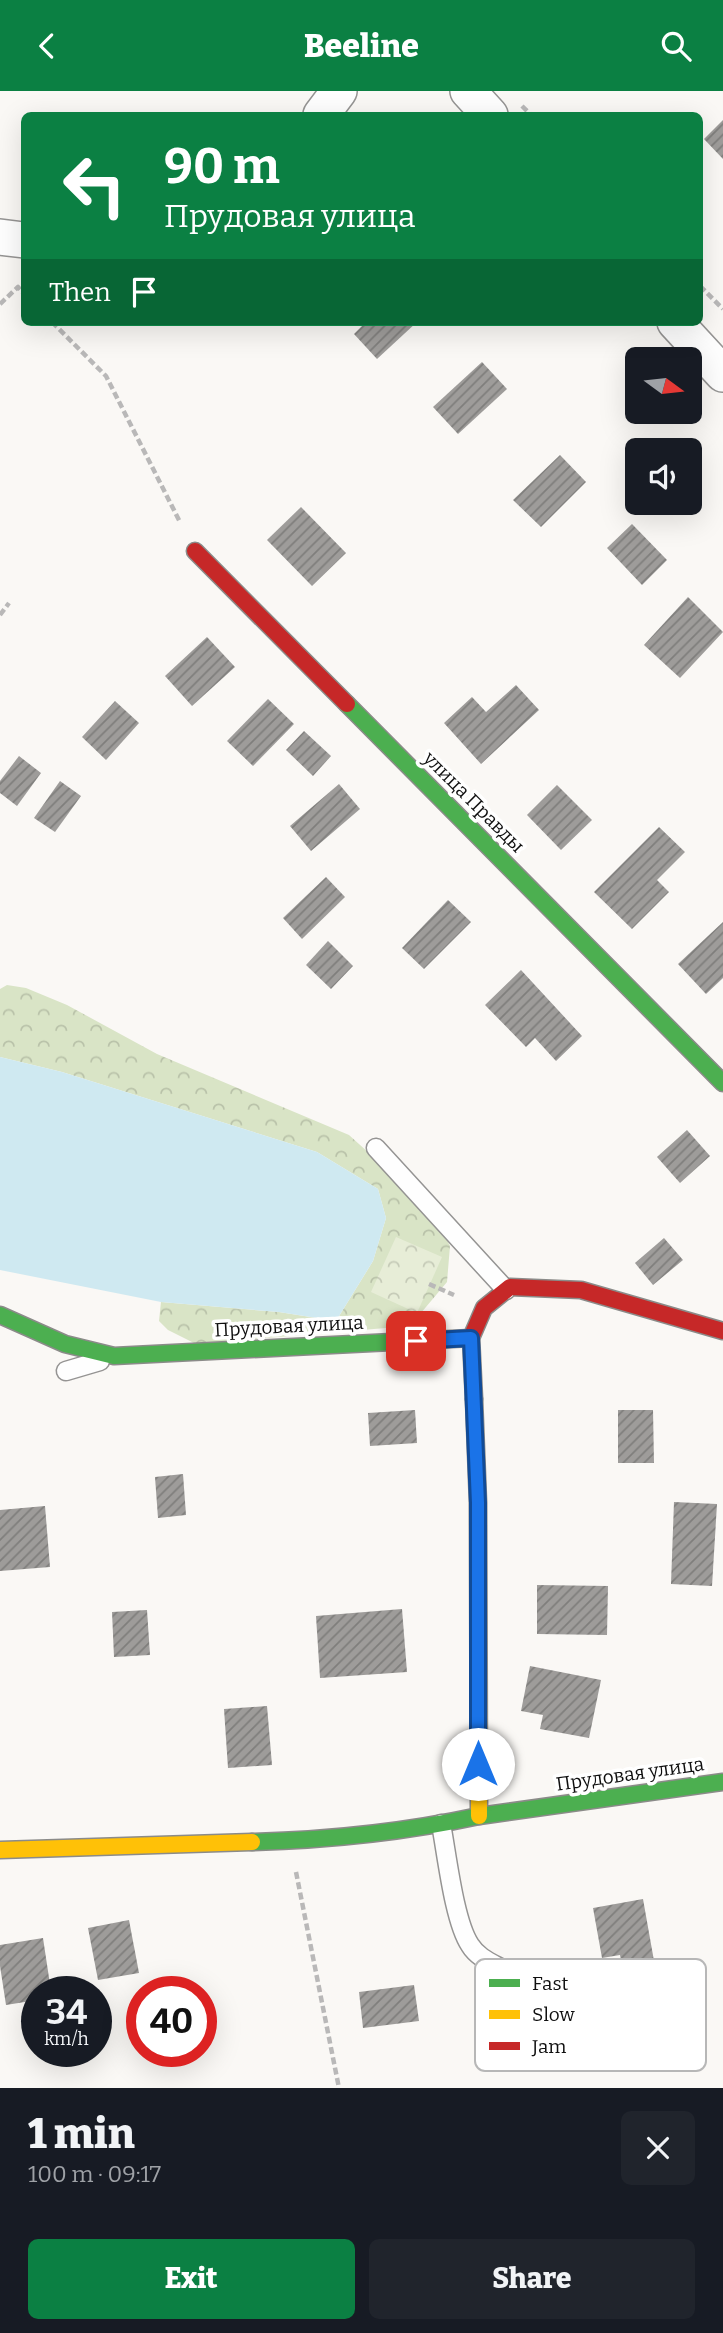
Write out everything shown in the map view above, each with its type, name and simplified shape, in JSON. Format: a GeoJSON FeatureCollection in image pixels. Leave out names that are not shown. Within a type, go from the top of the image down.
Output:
{"type":"FeatureCollection","features":[{"type":"Feature","properties":{"kind":"street"},"geometry":{"type":"LineString","coordinates":[[322,112],[339,91]]}},
{"type":"Feature","properties":{"kind":"street"},"geometry":{"type":"LineString","coordinates":[[468,91],[487,112]]}},
{"type":"Feature","properties":{"kind":"street"},"geometry":{"type":"LineString","coordinates":[[0,237],[21,240]]}},
{"type":"Feature","properties":{"kind":"street"},"geometry":{"type":"LineString","coordinates":[[680,326],[723,375]]}},
{"type":"Feature","properties":{"kind":"street","name":"улица Правды"},"geometry":{"type":"LineString","coordinates":[[195,551],[723,1083]]}},
{"type":"Feature","properties":{"kind":"street"},"geometry":{"type":"LineString","coordinates":[[479,1816],[478,1503],[471,1338],[484,1308],[510,1287],[581,1290],[723,1331]]}},
{"type":"Feature","properties":{"kind":"street","name":"Прудовая улица"},"geometry":{"type":"LineString","coordinates":[[0,1315],[65,1344],[114,1356],[471,1338]]}},
{"type":"Feature","properties":{"kind":"street","name":"Прудовая улица"},"geometry":{"type":"LineString","coordinates":[[0,1850],[289,1841],[441,1824],[479,1816],[723,1782]]}},
{"type":"Feature","properties":{"kind":"lane"},"geometry":{"type":"LineString","coordinates":[[376,1148],[506,1290]]}},
{"type":"Feature","properties":{"kind":"lane"},"geometry":{"type":"LineString","coordinates":[[66,1371],[114,1356]]}},
{"type":"Feature","properties":{"kind":"lane"},"geometry":{"type":"LineString","coordinates":[[441,1824],[461,1927],[471,1947],[485,1959]]}},
{"type":"Feature","properties":{"kind":"path"},"geometry":{"type":"LineString","coordinates":[[0,304],[18,287],[21,290]]}},
{"type":"Feature","properties":{"kind":"path"},"geometry":{"type":"LineString","coordinates":[[703,289],[723,309]]}},
{"type":"Feature","properties":{"kind":"path"},"geometry":{"type":"LineString","coordinates":[[56,326],[106,376],[195,551]]}},
{"type":"Feature","properties":{"kind":"path"},"geometry":{"type":"LineString","coordinates":[[0,615],[9,603]]}},
{"type":"Feature","properties":{"kind":"path"},"geometry":{"type":"LineString","coordinates":[[289,1841],[339,2088]]}},
{"type":"Feature","properties":{"kind":"green space"},"geometry":{"type":"Polygon","coordinates":[[[7,985],[26,988],[67,1005],[157,1054],[349,1135],[400,1181],[437,1221],[450,1246],[447,1282],[410,1326],[196,1344],[168,1330],[159,1321],[161,1302],[279,1312],[336,1321],[373,1261],[386,1218],[378,1189],[317,1152],[62,1072],[0,1057],[0,989],[7,985]]]}},
{"type":"Feature","properties":{"kind":"green space"},"geometry":{"type":"Polygon","coordinates":[[[396,1237],[442,1257],[417,1313],[371,1292],[396,1237]]]}},
{"type":"Feature","properties":{"kind":"water"},"geometry":{"type":"Polygon","coordinates":[[[0,1057],[62,1072],[317,1152],[378,1189],[386,1218],[373,1261],[336,1321],[279,1312],[161,1302],[0,1270],[0,1057]]]}},
{"type":"Feature","properties":{"kind":"building"},"geometry":{"type":"Polygon","coordinates":[[[723,120],[723,159],[704,139],[723,120]]]}},
{"type":"Feature","properties":{"kind":"building"},"geometry":{"type":"Polygon","coordinates":[[[362,326],[413,326],[377,359],[354,334],[362,326]]]}},
{"type":"Feature","properties":{"kind":"building"},"geometry":{"type":"Polygon","coordinates":[[[482,362],[507,389],[458,434],[433,407],[482,362]]]}},
{"type":"Feature","properties":{"kind":"building"},"geometry":{"type":"Polygon","coordinates":[[[560,455],[586,482],[541,527],[513,500],[560,455]]]}},
{"type":"Feature","properties":{"kind":"building"},"geometry":{"type":"Polygon","coordinates":[[[301,507],[346,553],[312,586],[267,540],[301,507]]]}},
{"type":"Feature","properties":{"kind":"building"},"geometry":{"type":"Polygon","coordinates":[[[632,524],[667,560],[642,585],[607,548],[632,524]]]}},
{"type":"Feature","properties":{"kind":"building"},"geometry":{"type":"Polygon","coordinates":[[[688,597],[723,632],[680,678],[644,645],[688,597]]]}},
{"type":"Feature","properties":{"kind":"building"},"geometry":{"type":"Polygon","coordinates":[[[207,637],[235,667],[192,706],[165,676],[207,637]]]}},
{"type":"Feature","properties":{"kind":"building"},"geometry":{"type":"Polygon","coordinates":[[[516,685],[539,710],[481,764],[444,723],[472,697],[486,712],[516,685]]]}},
{"type":"Feature","properties":{"kind":"building"},"geometry":{"type":"Polygon","coordinates":[[[268,699],[294,724],[253,766],[227,741],[268,699]]]}},
{"type":"Feature","properties":{"kind":"building"},"geometry":{"type":"Polygon","coordinates":[[[115,701],[139,723],[106,760],[82,737],[115,701]]]}},
{"type":"Feature","properties":{"kind":"building"},"geometry":{"type":"Polygon","coordinates":[[[304,731],[331,756],[313,776],[286,750],[304,731]]]}},
{"type":"Feature","properties":{"kind":"building"},"geometry":{"type":"Polygon","coordinates":[[[19,756],[41,773],[17,806],[0,793],[0,781],[19,756]]]}},
{"type":"Feature","properties":{"kind":"building"},"geometry":{"type":"Polygon","coordinates":[[[60,781],[81,796],[55,832],[34,818],[60,781]]]}},
{"type":"Feature","properties":{"kind":"building"},"geometry":{"type":"Polygon","coordinates":[[[339,784],[360,809],[311,851],[290,826],[339,784]]]}},
{"type":"Feature","properties":{"kind":"building"},"geometry":{"type":"Polygon","coordinates":[[[557,785],[592,820],[561,850],[527,815],[557,785]]]}},
{"type":"Feature","properties":{"kind":"building"},"geometry":{"type":"Polygon","coordinates":[[[659,827],[685,852],[657,880],[669,892],[632,929],[594,892],[659,827]]]}},
{"type":"Feature","properties":{"kind":"building"},"geometry":{"type":"Polygon","coordinates":[[[326,877],[345,897],[302,939],[283,918],[326,877]]]}},
{"type":"Feature","properties":{"kind":"building"},"geometry":{"type":"Polygon","coordinates":[[[448,900],[471,922],[424,969],[402,948],[448,900]]]}},
{"type":"Feature","properties":{"kind":"building"},"geometry":{"type":"Polygon","coordinates":[[[723,922],[723,978],[706,994],[678,964],[723,922]]]}},
{"type":"Feature","properties":{"kind":"building"},"geometry":{"type":"Polygon","coordinates":[[[328,941],[353,966],[331,989],[306,965],[328,941]]]}},
{"type":"Feature","properties":{"kind":"building"},"geometry":{"type":"Polygon","coordinates":[[[521,970],[582,1036],[556,1061],[535,1038],[526,1047],[485,1005],[521,970]]]}},
{"type":"Feature","properties":{"kind":"building"},"geometry":{"type":"Polygon","coordinates":[[[687,1130],[710,1156],[680,1183],[657,1157],[687,1130]]]}},
{"type":"Feature","properties":{"kind":"building"},"geometry":{"type":"Polygon","coordinates":[[[664,1238],[683,1260],[653,1285],[635,1263],[664,1238]]]}},
{"type":"Feature","properties":{"kind":"building"},"geometry":{"type":"Polygon","coordinates":[[[415,1410],[417,1443],[370,1446],[368,1413],[415,1410]]]}},
{"type":"Feature","properties":{"kind":"building"},"geometry":{"type":"Polygon","coordinates":[[[618,1410],[653,1410],[654,1463],[618,1463],[618,1410]]]}},
{"type":"Feature","properties":{"kind":"building"},"geometry":{"type":"Polygon","coordinates":[[[183,1474],[186,1515],[158,1518],[155,1477],[183,1474]]]}},
{"type":"Feature","properties":{"kind":"building"},"geometry":{"type":"Polygon","coordinates":[[[674,1502],[717,1504],[712,1586],[671,1584],[674,1502]]]}},
{"type":"Feature","properties":{"kind":"building"},"geometry":{"type":"Polygon","coordinates":[[[45,1506],[50,1567],[0,1571],[0,1510],[45,1506]]]}},
{"type":"Feature","properties":{"kind":"building"},"geometry":{"type":"Polygon","coordinates":[[[537,1585],[608,1586],[607,1635],[537,1634],[537,1585]]]}},
{"type":"Feature","properties":{"kind":"building"},"geometry":{"type":"Polygon","coordinates":[[[402,1609],[407,1672],[320,1678],[316,1616],[402,1609]]]}},
{"type":"Feature","properties":{"kind":"building"},"geometry":{"type":"Polygon","coordinates":[[[147,1610],[150,1655],[114,1657],[112,1612],[147,1610]]]}},
{"type":"Feature","properties":{"kind":"building"},"geometry":{"type":"Polygon","coordinates":[[[530,1666],[601,1680],[589,1738],[540,1729],[543,1715],[521,1711],[530,1666]]]}},
{"type":"Feature","properties":{"kind":"building"},"geometry":{"type":"Polygon","coordinates":[[[267,1706],[272,1765],[228,1768],[224,1709],[267,1706]]]}},
{"type":"Feature","properties":{"kind":"building"},"geometry":{"type":"Polygon","coordinates":[[[643,1899],[654,1959],[621,1959],[620,1955],[602,1958],[593,1908],[643,1899]]]}},
{"type":"Feature","properties":{"kind":"building"},"geometry":{"type":"Polygon","coordinates":[[[129,1920],[139,1973],[112,1978],[97,1976],[88,1928],[129,1920]]]}},
{"type":"Feature","properties":{"kind":"building"},"geometry":{"type":"Polygon","coordinates":[[[43,1938],[49,1976],[21,1976],[21,2003],[6,2005],[0,1945],[43,1938]]]}},
{"type":"Feature","properties":{"kind":"building"},"geometry":{"type":"Polygon","coordinates":[[[414,1985],[419,2021],[363,2028],[359,1992],[414,1985]]]}},
{"type":"Feature","properties":{"kind":"traffic: fast"},"geometry":{"type":"LineString","coordinates":[[347,704],[723,1083]]}},
{"type":"Feature","properties":{"kind":"traffic: fast"},"geometry":{"type":"LineString","coordinates":[[0,1315],[65,1344],[114,1356],[471,1338]]}},
{"type":"Feature","properties":{"kind":"traffic: fast"},"geometry":{"type":"LineString","coordinates":[[252,1842],[394,1831],[479,1816],[723,1782]]}},
{"type":"Feature","properties":{"kind":"traffic: slow"},"geometry":{"type":"LineString","coordinates":[[474,1399],[478,1503],[479,1816]]}},
{"type":"Feature","properties":{"kind":"traffic: slow"},"geometry":{"type":"LineString","coordinates":[[0,1850],[252,1842]]}},
{"type":"Feature","properties":{"kind":"traffic: jam"},"geometry":{"type":"LineString","coordinates":[[195,551],[347,704]]}},
{"type":"Feature","properties":{"kind":"traffic: jam"},"geometry":{"type":"LineString","coordinates":[[474,1399],[471,1338],[484,1308],[510,1287],[581,1290],[723,1331]]}},
{"type":"Feature","properties":{"kind":"route"},"geometry":{"type":"LineString","coordinates":[[416,1341],[471,1338],[478,1503],[478,1764]]}}]}
